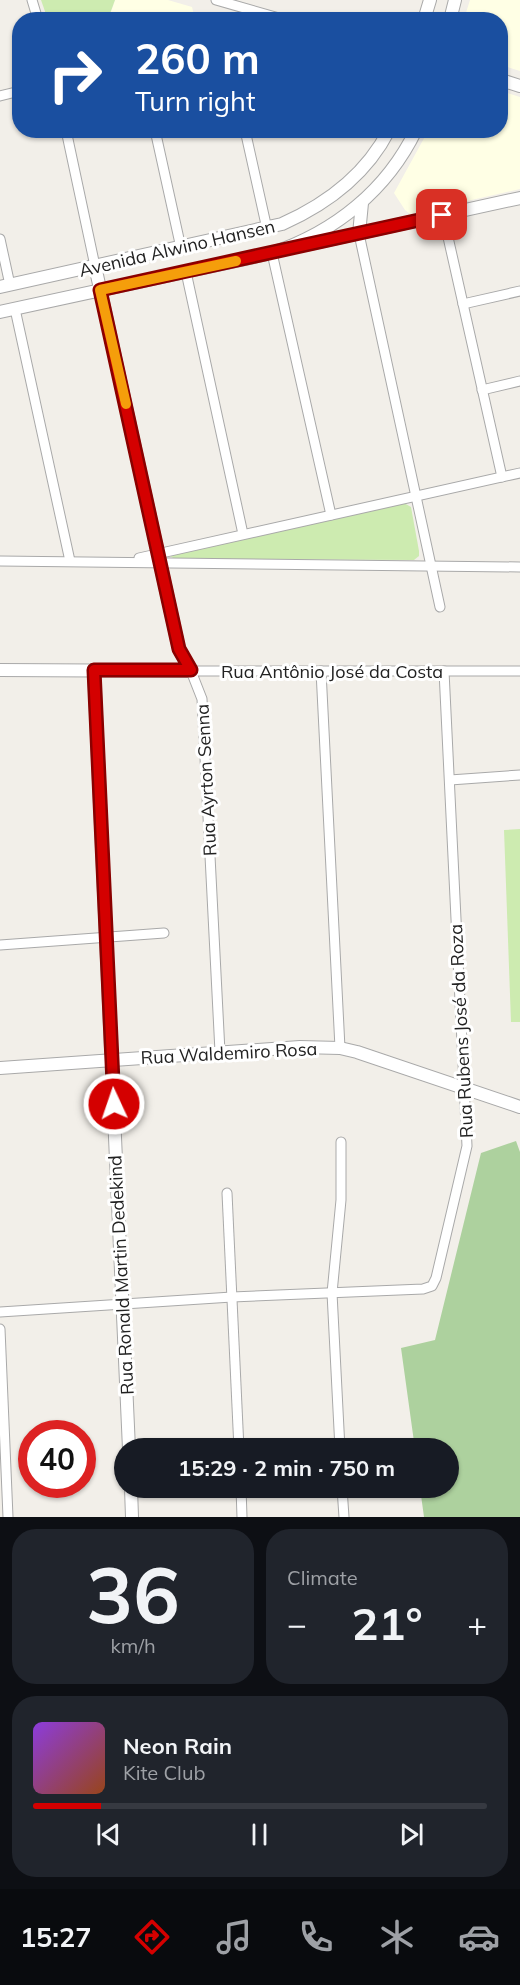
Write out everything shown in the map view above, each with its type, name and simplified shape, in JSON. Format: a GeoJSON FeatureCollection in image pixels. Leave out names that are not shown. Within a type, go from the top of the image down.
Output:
{"type":"FeatureCollection","features":[{"type":"Feature","properties":{"kind":"street"},"geometry":{"type":"LineString","coordinates":[[216,0],[253,12]]}},
{"type":"Feature","properties":{"kind":"street","name":"Rua Ayrton Senna"},"geometry":{"type":"LineString","coordinates":[[68,138],[179,649],[191,670],[202,699],[220,1052]]}},
{"type":"Feature","properties":{"kind":"street"},"geometry":{"type":"LineString","coordinates":[[157,138],[181,248]]}},
{"type":"Feature","properties":{"kind":"street"},"geometry":{"type":"LineString","coordinates":[[247,138],[267,229]]}},
{"type":"Feature","properties":{"kind":"street","name":"Avenida Alwino Hansen"},"geometry":{"type":"LineString","coordinates":[[5,286],[267,229],[300,216],[333,197],[372,158],[384,138]]}},
{"type":"Feature","properties":{"kind":"street","name":"Avenida Alwino Hansen"},"geometry":{"type":"LineString","coordinates":[[0,312],[272,253],[313,237],[362,203],[376,189],[399,160],[411,138]]}},
{"type":"Feature","properties":{"kind":"street"},"geometry":{"type":"LineString","coordinates":[[331,515],[272,253],[520,198]]}},
{"type":"Feature","properties":{"kind":"street"},"geometry":{"type":"LineString","coordinates":[[362,203],[359,234],[440,607]]}},
{"type":"Feature","properties":{"kind":"street"},"geometry":{"type":"LineString","coordinates":[[442,215],[502,477]]}},
{"type":"Feature","properties":{"kind":"street"},"geometry":{"type":"LineString","coordinates":[[0,239],[5,286]]}},
{"type":"Feature","properties":{"kind":"street"},"geometry":{"type":"LineString","coordinates":[[186,272],[243,534]]}},
{"type":"Feature","properties":{"kind":"street"},"geometry":{"type":"LineString","coordinates":[[463,304],[520,291]]}},
{"type":"Feature","properties":{"kind":"street"},"geometry":{"type":"LineString","coordinates":[[15,309],[70,561]]}},
{"type":"Feature","properties":{"kind":"street"},"geometry":{"type":"LineString","coordinates":[[482,390],[520,381]]}},
{"type":"Feature","properties":{"kind":"street"},"geometry":{"type":"LineString","coordinates":[[159,557],[243,534],[520,473]]}},
{"type":"Feature","properties":{"kind":"street"},"geometry":{"type":"LineString","coordinates":[[0,561],[122,561],[159,557],[520,567]]}},
{"type":"Feature","properties":{"kind":"street","name":"Rua Antônio José da Costa"},"geometry":{"type":"LineString","coordinates":[[0,670],[520,671]]}},
{"type":"Feature","properties":{"kind":"street","name":"Rua Ronald Martin Dedekind"},"geometry":{"type":"LineString","coordinates":[[94,670],[129,1438]]}},
{"type":"Feature","properties":{"kind":"street"},"geometry":{"type":"LineString","coordinates":[[321,671],[340,1048]]}},
{"type":"Feature","properties":{"kind":"street","name":"Rua Rubens José da Roza"},"geometry":{"type":"LineString","coordinates":[[332,1293],[423,1289],[432,1286],[436,1278],[466,1156],[465,1090],[444,671]]}},
{"type":"Feature","properties":{"kind":"street"},"geometry":{"type":"LineString","coordinates":[[450,780],[520,775]]}},
{"type":"Feature","properties":{"kind":"street"},"geometry":{"type":"LineString","coordinates":[[0,945],[164,933]]}},
{"type":"Feature","properties":{"kind":"street","name":"Rua Waldemiro Rosa"},"geometry":{"type":"LineString","coordinates":[[0,1068],[300,1047],[340,1048],[371,1056],[520,1107]]}},
{"type":"Feature","properties":{"kind":"street"},"geometry":{"type":"LineString","coordinates":[[339,1438],[332,1293],[341,1200],[341,1142]]}},
{"type":"Feature","properties":{"kind":"street"},"geometry":{"type":"LineString","coordinates":[[227,1193],[238,1438]]}},
{"type":"Feature","properties":{"kind":"street"},"geometry":{"type":"LineString","coordinates":[[0,1312],[332,1293]]}},
{"type":"Feature","properties":{"kind":"street"},"geometry":{"type":"LineString","coordinates":[[0,1329],[8,1517]]}},
{"type":"Feature","properties":{"kind":"street"},"geometry":{"type":"LineString","coordinates":[[131,1498],[132,1517]]}},
{"type":"Feature","properties":{"kind":"street"},"geometry":{"type":"LineString","coordinates":[[241,1498],[242,1517]]}},
{"type":"Feature","properties":{"kind":"street"},"geometry":{"type":"LineString","coordinates":[[343,1498],[344,1517]]}},
{"type":"Feature","properties":{"kind":"shaded area"},"geometry":{"type":"Polygon","coordinates":[[[115,0],[168,0],[192,7],[193,12],[111,12],[115,0]]]}},
{"type":"Feature","properties":{"kind":"shaded area"},"geometry":{"type":"Polygon","coordinates":[[[470,0],[520,0],[520,71],[508,67],[508,12],[466,12],[470,0]]]}},
{"type":"Feature","properties":{"kind":"shaded area"},"geometry":{"type":"Polygon","coordinates":[[[508,93],[520,97],[520,189],[410,214],[394,193],[424,138],[508,138],[508,93]]]}},
{"type":"Feature","properties":{"kind":"green space"},"geometry":{"type":"Polygon","coordinates":[[[41,0],[115,0],[111,12],[45,12],[41,0]]]}},
{"type":"Feature","properties":{"kind":"green space"},"geometry":{"type":"Polygon","coordinates":[[[404,503],[411,507],[419,551],[419,556],[414,560],[175,559],[170,556],[170,555],[404,503]]]}},
{"type":"Feature","properties":{"kind":"green space"},"geometry":{"type":"Polygon","coordinates":[[[520,829],[520,1022],[511,1022],[504,830],[520,829]]]}},
{"type":"Feature","properties":{"kind":"green space"},"geometry":{"type":"Polygon","coordinates":[[[516,1141],[520,1152],[520,1517],[424,1517],[421,1498],[459,1498],[459,1438],[413,1438],[401,1348],[435,1340],[481,1153],[516,1141]]]}},
{"type":"Feature","properties":{"kind":"slow traffic"},"geometry":{"type":"LineString","coordinates":[[126,404],[100,290],[236,261]]}},
{"type":"Feature","properties":{"kind":"route"},"geometry":{"type":"LineString","coordinates":[[114,1104],[94,670],[191,670],[179,649],[100,290],[442,215]]}}]}
